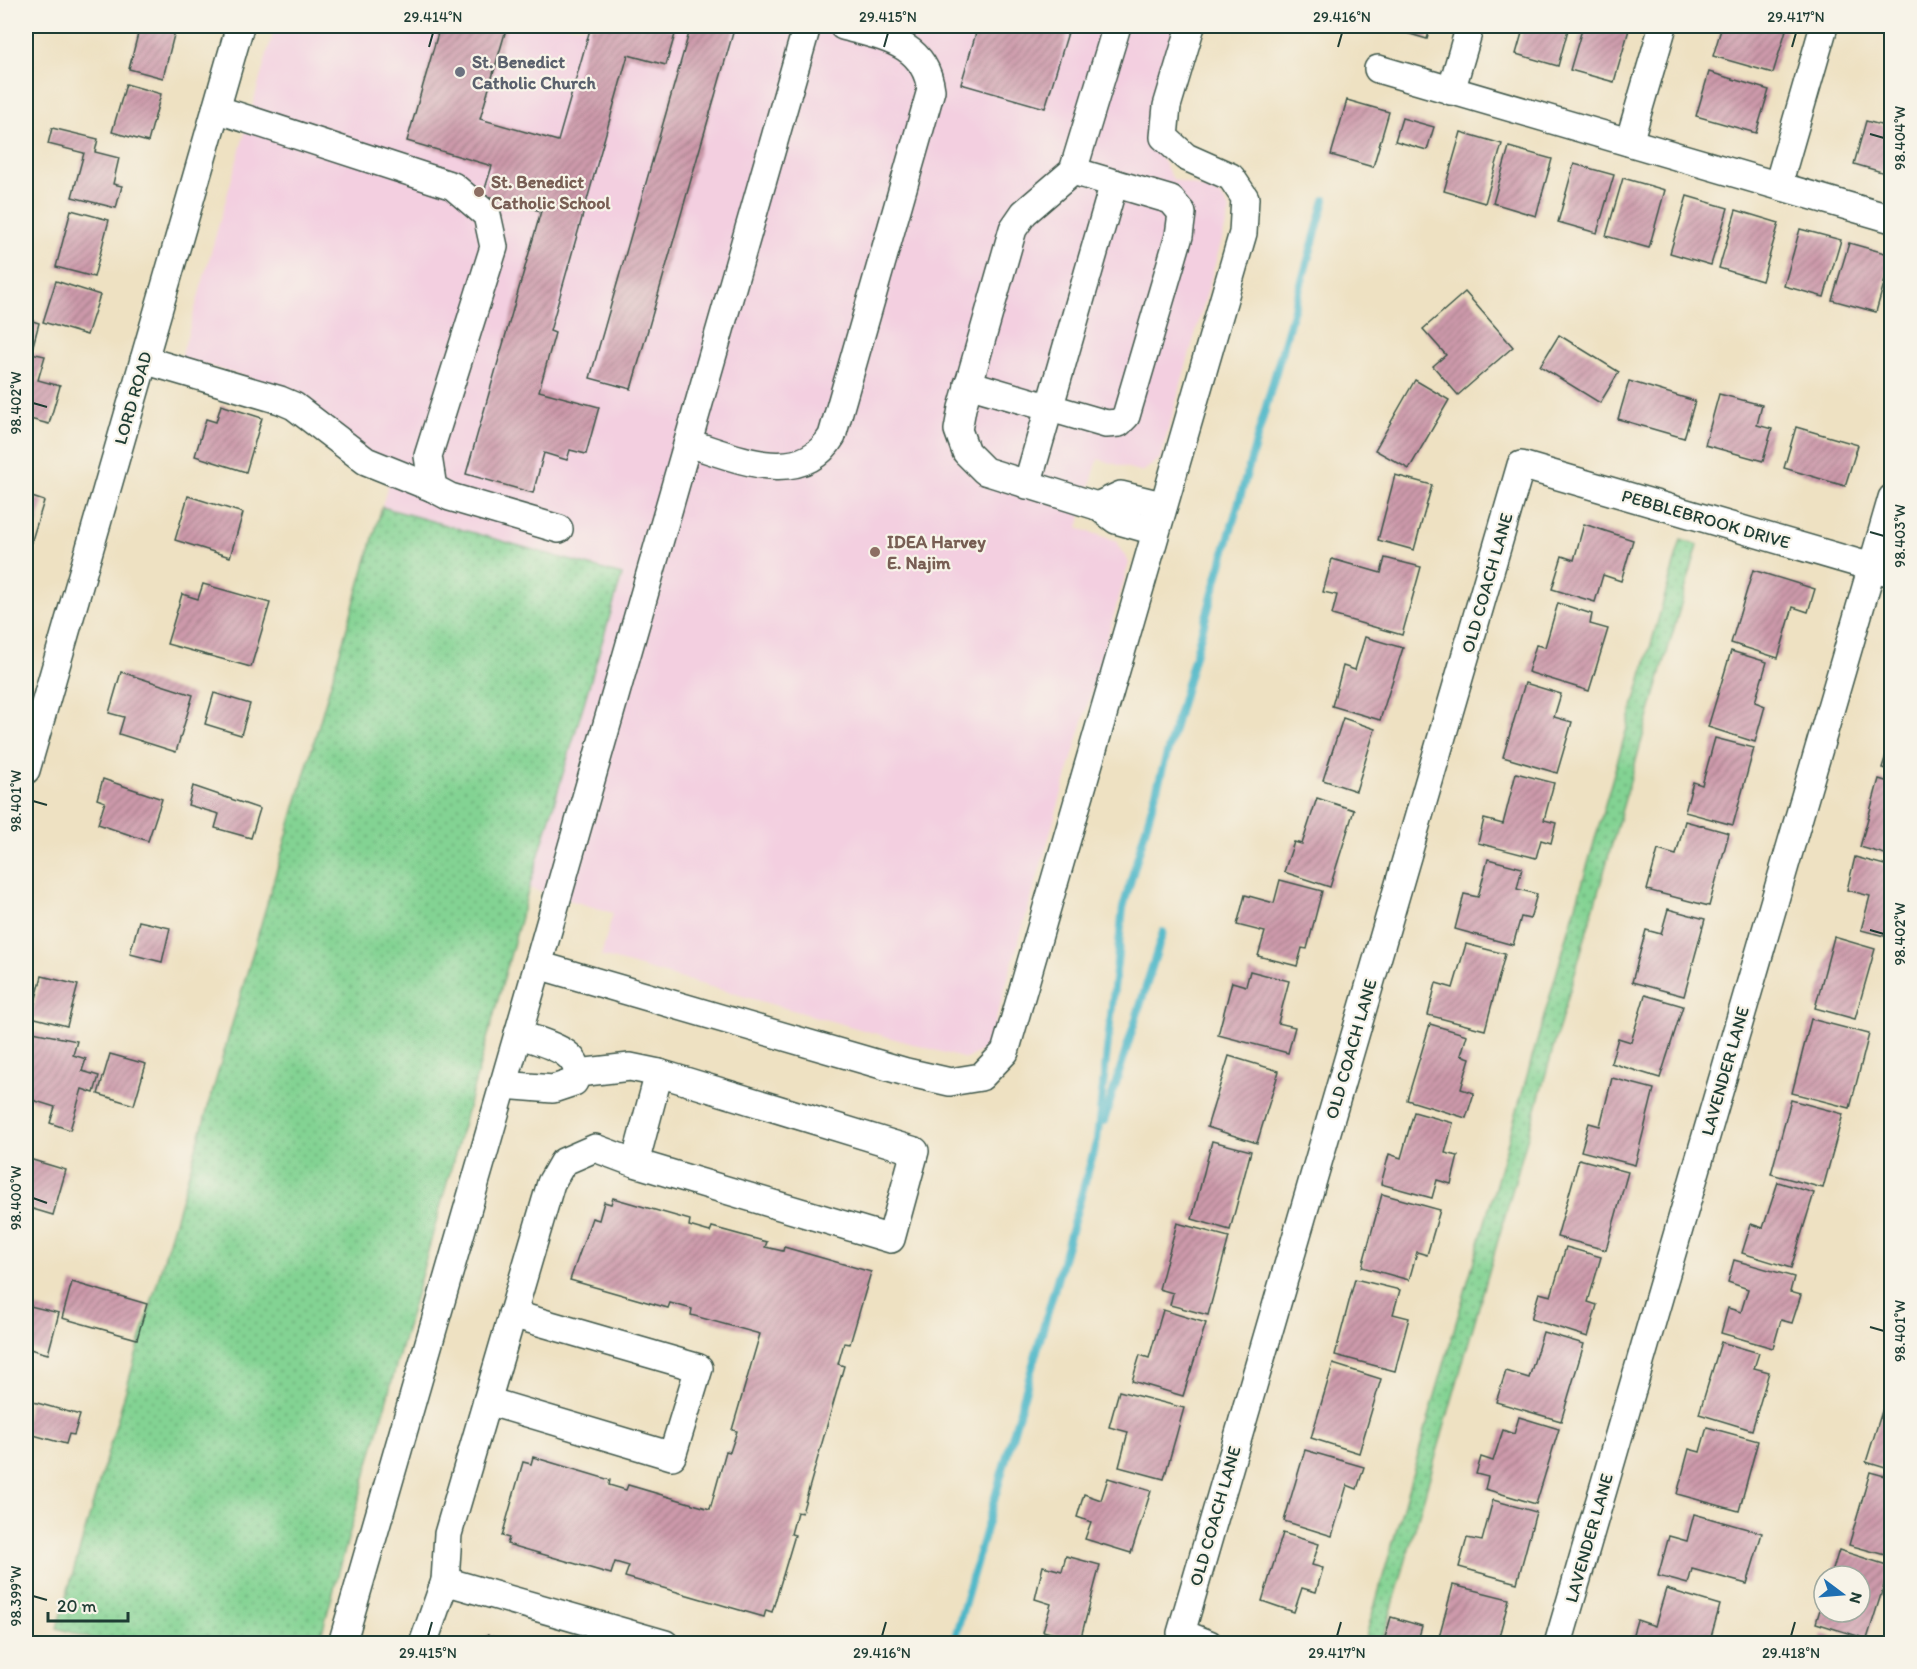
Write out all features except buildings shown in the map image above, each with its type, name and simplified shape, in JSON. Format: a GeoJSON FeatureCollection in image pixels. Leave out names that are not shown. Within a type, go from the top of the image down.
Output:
{"type":"FeatureCollection","features":[{"type":"Feature","properties":{"kind":"street","name":"LORD ROAD"},"geometry":{"type":"LineString","coordinates":[[26,770],[240,26]]}},
{"type":"Feature","properties":{"kind":"street"},"geometry":{"type":"LineString","coordinates":[[342,1644],[807,26]]}},
{"type":"Feature","properties":{"kind":"street"},"geometry":{"type":"LineString","coordinates":[[688,443],[765,465],[793,466],[808,461],[820,453],[832,436],[931,90],[924,65],[913,51],[897,42],[843,26]]}},
{"type":"Feature","properties":{"kind":"street"},"geometry":{"type":"LineString","coordinates":[[1117,26],[1073,171],[1024,213],[1013,229],[968,384],[958,430],[966,452],[985,471],[1097,506],[1116,520],[1155,531]]}},
{"type":"Feature","properties":{"kind":"street"},"geometry":{"type":"LineString","coordinates":[[538,965],[906,1072],[950,1082],[981,1077],[1005,1052],[1162,505],[1243,233],[1245,198],[1231,177],[1186,157],[1164,137],[1167,106],[1191,26]]}},
{"type":"Feature","properties":{"kind":"street"},"geometry":{"type":"LineString","coordinates":[[1451,90],[1470,26]]}},
{"type":"Feature","properties":{"kind":"street"},"geometry":{"type":"LineString","coordinates":[[1629,142],[1663,26]]}},
{"type":"Feature","properties":{"kind":"street"},"geometry":{"type":"LineString","coordinates":[[1778,185],[1824,26]]}},
{"type":"Feature","properties":{"kind":"street"},"geometry":{"type":"LineString","coordinates":[[1378,69],[1892,219]]}},
{"type":"Feature","properties":{"kind":"street"},"geometry":{"type":"LineString","coordinates":[[216,109],[453,186],[488,215],[494,248],[428,456],[433,488]]}},
{"type":"Feature","properties":{"kind":"street"},"geometry":{"type":"LineString","coordinates":[[968,384],[1106,424],[1119,423],[1126,416],[1183,219],[1176,203],[1073,171]]}},
{"type":"Feature","properties":{"kind":"street"},"geometry":{"type":"LineString","coordinates":[[1027,485],[1114,183]]}},
{"type":"Feature","properties":{"kind":"street"},"geometry":{"type":"LineString","coordinates":[[144,360],[280,400],[294,406],[366,461],[450,497],[559,529]]}},
{"type":"Feature","properties":{"kind":"street","name":"PEBBLEBROOK DRIVE"},"geometry":{"type":"LineString","coordinates":[[1521,465],[1881,570]]}},
{"type":"Feature","properties":{"kind":"street","name":"OLD COACH LANE"},"geometry":{"type":"LineString","coordinates":[[1209,1644],[1181,1633],[1521,465]]}},
{"type":"Feature","properties":{"kind":"street"},"geometry":{"type":"LineString","coordinates":[[1097,506],[1121,495],[1162,505]]}},
{"type":"Feature","properties":{"kind":"street","name":"LAVENDER LANE"},"geometry":{"type":"LineString","coordinates":[[1558,1644],[1881,570],[1892,498]]}},
{"type":"Feature","properties":{"kind":"street"},"geometry":{"type":"LineString","coordinates":[[503,1084],[538,1089],[559,1088],[574,1082],[578,1073],[577,1064],[566,1053],[518,1034]]}},
{"type":"Feature","properties":{"kind":"street"},"geometry":{"type":"LineString","coordinates":[[423,1644],[445,1581],[448,1534],[551,1183],[563,1162],[595,1148],[635,1163],[891,1239],[915,1151],[660,1073],[630,1067],[578,1073]]}},
{"type":"Feature","properties":{"kind":"street"},"geometry":{"type":"LineString","coordinates":[[635,1163],[660,1073]]}},
{"type":"Feature","properties":{"kind":"street"},"geometry":{"type":"LineString","coordinates":[[487,1401],[672,1456],[699,1368],[513,1314]]}},
{"type":"Feature","properties":{"kind":"street"},"geometry":{"type":"LineString","coordinates":[[445,1581],[665,1644]]}},
{"type":"Feature","properties":{"kind":"shaded area","name":"IDEA Harvey E. Najim"},"geometry":{"type":"Polygon","coordinates":[[[275,26],[1178,26],[1146,132],[1173,179],[1219,193],[1230,211],[1160,459],[1142,472],[1098,459],[1085,503],[1078,528],[1116,541],[1129,563],[988,1047],[966,1059],[601,956],[613,913],[529,888],[622,575],[382,507],[388,484],[301,393],[181,358],[275,26]]]}},
{"type":"Feature","properties":{"kind":"green space"},"geometry":{"type":"Polygon","coordinates":[[[382,507],[622,575],[529,888],[319,1643],[104,1643],[57,1628],[382,507]]]}},
{"type":"Feature","properties":{"kind":"green space"},"geometry":{"type":"Polygon","coordinates":[[[1681,540],[1698,545],[1382,1643],[1364,1643],[1681,540]]]}},
{"type":"Feature","properties":{"kind":"waterway"},"geometry":{"type":"LineString","coordinates":[[953,1644],[1097,1140],[1123,908],[1325,200]]}},
{"type":"Feature","properties":{"kind":"waterway"},"geometry":{"type":"LineString","coordinates":[[1104,1121],[1163,932]]}},
{"type":"Feature","properties":{"kind":"place","name":"St. Benedict Catholic Church"},"geometry":{"type":"Point","coordinates":[460,72]}},
{"type":"Feature","properties":{"kind":"place","name":"St. Benedict Catholic School"},"geometry":{"type":"Point","coordinates":[479,192]}},
{"type":"Feature","properties":{"kind":"place","name":"IDEA Harvey E. Najim"},"geometry":{"type":"Point","coordinates":[875,552]}}]}
